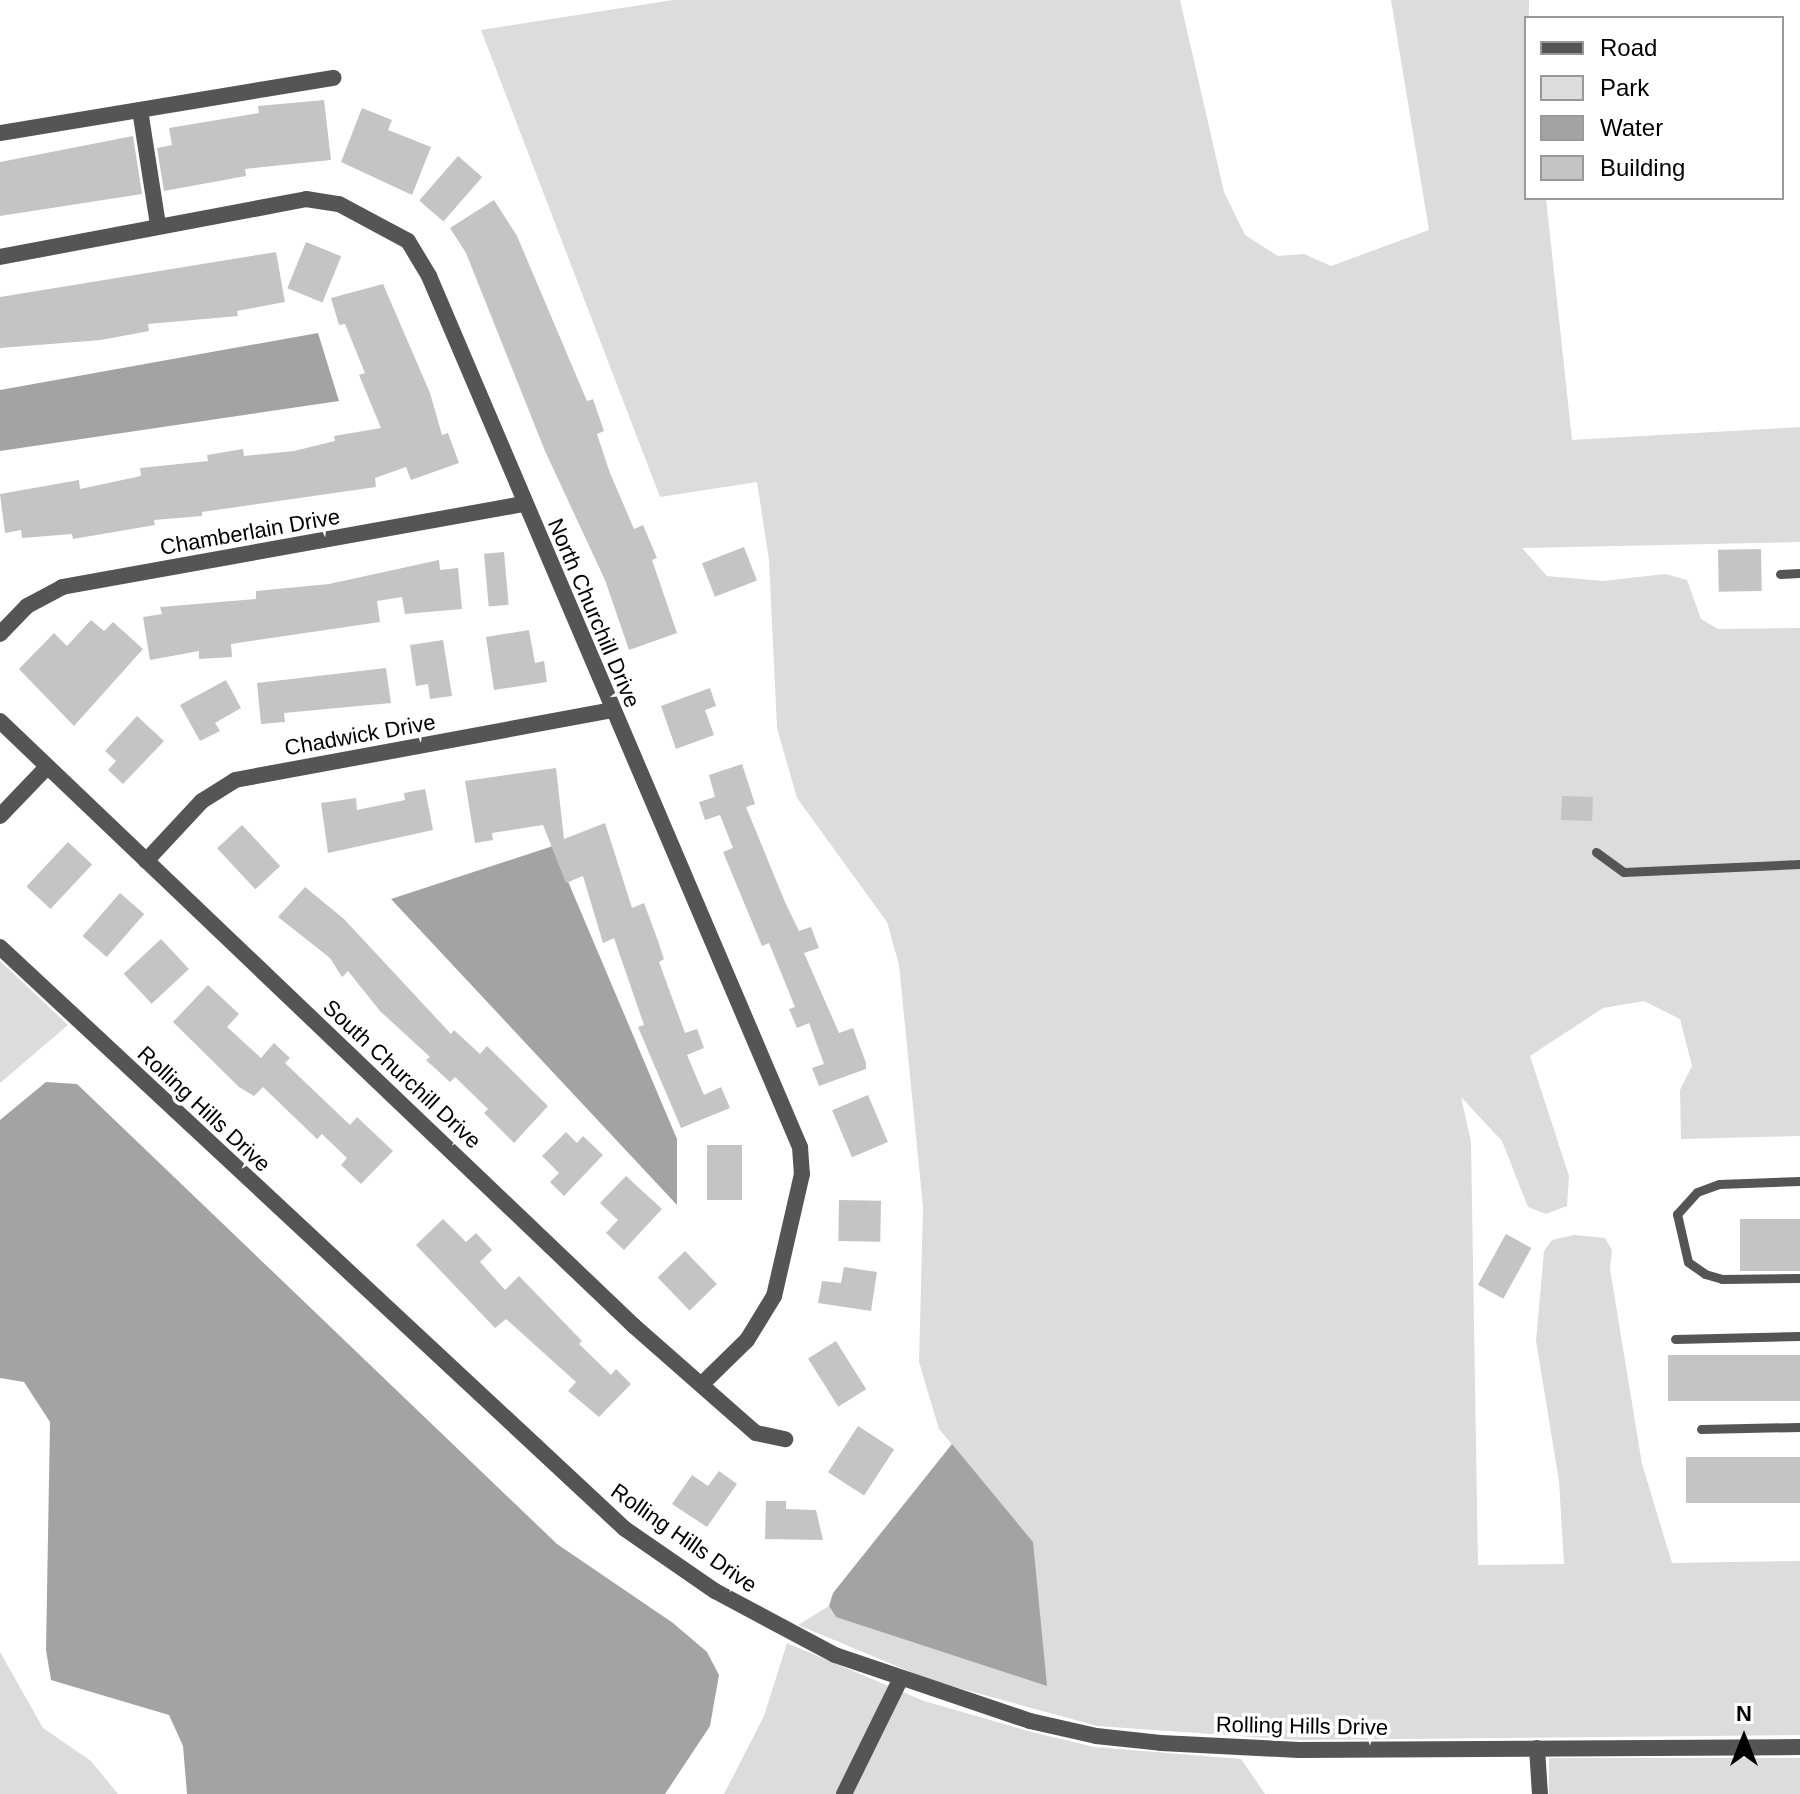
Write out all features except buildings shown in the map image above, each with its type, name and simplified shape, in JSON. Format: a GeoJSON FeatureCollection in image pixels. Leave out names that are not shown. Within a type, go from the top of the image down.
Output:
{"type":"FeatureCollection","features":[{"type":"Feature","properties":{"kind":"street"},"geometry":{"type":"LineString","coordinates":[[0,133],[333,78]]}},
{"type":"Feature","properties":{"kind":"street"},"geometry":{"type":"LineString","coordinates":[[140,110],[158,225]]}},
{"type":"Feature","properties":{"kind":"street","name":"North Churchill Drive"},"geometry":{"type":"LineString","coordinates":[[0,257],[306,199],[339,204],[408,241],[429,276],[523,504],[800,1147],[802,1174],[774,1296],[747,1340],[702,1384]]}},
{"type":"Feature","properties":{"kind":"street","name":"Chamberlain Drive"},"geometry":{"type":"LineString","coordinates":[[0,634],[27,606],[62,587],[523,504]]}},
{"type":"Feature","properties":{"kind":"street","name":"Chadwick Drive"},"geometry":{"type":"LineString","coordinates":[[146,861],[202,801],[235,780],[611,710]]}},
{"type":"Feature","properties":{"kind":"street","name":"South Churchill Drive"},"geometry":{"type":"LineString","coordinates":[[0,721],[634,1326],[756,1433],[785,1439]]}},
{"type":"Feature","properties":{"kind":"street"},"geometry":{"type":"LineString","coordinates":[[0,816],[46,768]]}},
{"type":"Feature","properties":{"kind":"street","name":"Rolling Hills Drive"},"geometry":{"type":"LineString","coordinates":[[0,947],[625,1529],[771,1624],[900,1680],[1030,1721],[1096,1736],[1161,1743],[1299,1750],[1800,1747]]}},
{"type":"Feature","properties":{"kind":"street"},"geometry":{"type":"LineString","coordinates":[[844,1794],[900,1680]]}},
{"type":"Feature","properties":{"kind":"street"},"geometry":{"type":"LineString","coordinates":[[1537,1748],[1540,1794]]}},
{"type":"Feature","properties":{"kind":"lane"},"geometry":{"type":"LineString","coordinates":[[1780,574],[1800,573]]}},
{"type":"Feature","properties":{"kind":"lane"},"geometry":{"type":"LineString","coordinates":[[1596,852],[1609,866],[1624,872],[1800,864]]}},
{"type":"Feature","properties":{"kind":"lane"},"geometry":{"type":"LineString","coordinates":[[1800,1181],[1719,1184],[1697,1192],[1677,1214],[1688,1262],[1705,1274],[1722,1279],[1800,1278]]}},
{"type":"Feature","properties":{"kind":"lane"},"geometry":{"type":"LineString","coordinates":[[1675,1339],[1800,1336]]}},
{"type":"Feature","properties":{"kind":"lane"},"geometry":{"type":"LineString","coordinates":[[1701,1429],[1800,1427]]}},
{"type":"Feature","properties":{"kind":"green space"},"geometry":{"type":"Polygon","coordinates":[[[673,0],[1180,0],[1224,192],[1245,235],[1278,256],[1304,254],[1331,266],[1429,230],[1391,0],[1529,0],[1529,16],[1524,16],[1524,200],[1546,200],[1572,440],[1800,427],[1800,542],[1522,548],[1547,576],[1603,581],[1665,574],[1687,580],[1701,619],[1718,629],[1800,628],[1800,1136],[1681,1139],[1680,1090],[1692,1066],[1680,1019],[1644,1001],[1603,1008],[1530,1056],[1569,1176],[1567,1206],[1546,1214],[1528,1207],[1502,1141],[1461,1097],[1471,1142],[1478,1565],[1564,1564],[1559,1481],[1536,1341],[1544,1251],[1552,1240],[1574,1235],[1605,1238],[1612,1250],[1610,1269],[1642,1464],[1672,1563],[1800,1561],[1800,1735],[1299,1740],[1097,1726],[930,1680],[798,1625],[829,1606],[836,1617],[1033,1542],[939,1429],[919,1362],[923,1207],[899,965],[887,922],[797,798],[777,728],[769,560],[757,482],[660,497],[481,30],[673,0]]]}},
{"type":"Feature","properties":{"kind":"green space"},"geometry":{"type":"Polygon","coordinates":[[[0,961],[68,1025],[0,1083],[0,961]]]}},
{"type":"Feature","properties":{"kind":"green space"},"geometry":{"type":"Polygon","coordinates":[[[787,1643],[924,1701],[1028,1731],[1094,1747],[1241,1759],[1265,1794],[724,1794],[764,1716],[787,1643]]]}},
{"type":"Feature","properties":{"kind":"green space"},"geometry":{"type":"Polygon","coordinates":[[[0,1652],[43,1728],[91,1761],[118,1794],[0,1794],[0,1652]]]}},
{"type":"Feature","properties":{"kind":"green space"},"geometry":{"type":"Polygon","coordinates":[[[1549,1758],[1800,1758],[1800,1794],[1549,1794],[1549,1758]]]}},
{"type":"Feature","properties":{"kind":"water"},"geometry":{"type":"Polygon","coordinates":[[[318,333],[339,401],[0,451],[0,390],[318,333]]]}},
{"type":"Feature","properties":{"kind":"water"},"geometry":{"type":"Polygon","coordinates":[[[553,846],[677,1139],[677,1205],[391,899],[553,846]]]}},
{"type":"Feature","properties":{"kind":"water"},"geometry":{"type":"Polygon","coordinates":[[[46,1082],[77,1084],[557,1544],[673,1623],[707,1652],[719,1675],[710,1726],[665,1794],[187,1794],[183,1746],[169,1715],[51,1680],[46,1650],[50,1422],[24,1382],[0,1378],[0,1120],[46,1082]]]}},
{"type":"Feature","properties":{"kind":"water"},"geometry":{"type":"Polygon","coordinates":[[[952,1444],[1033,1542],[1047,1686],[836,1617],[829,1606],[833,1593],[952,1444]]]}}]}
